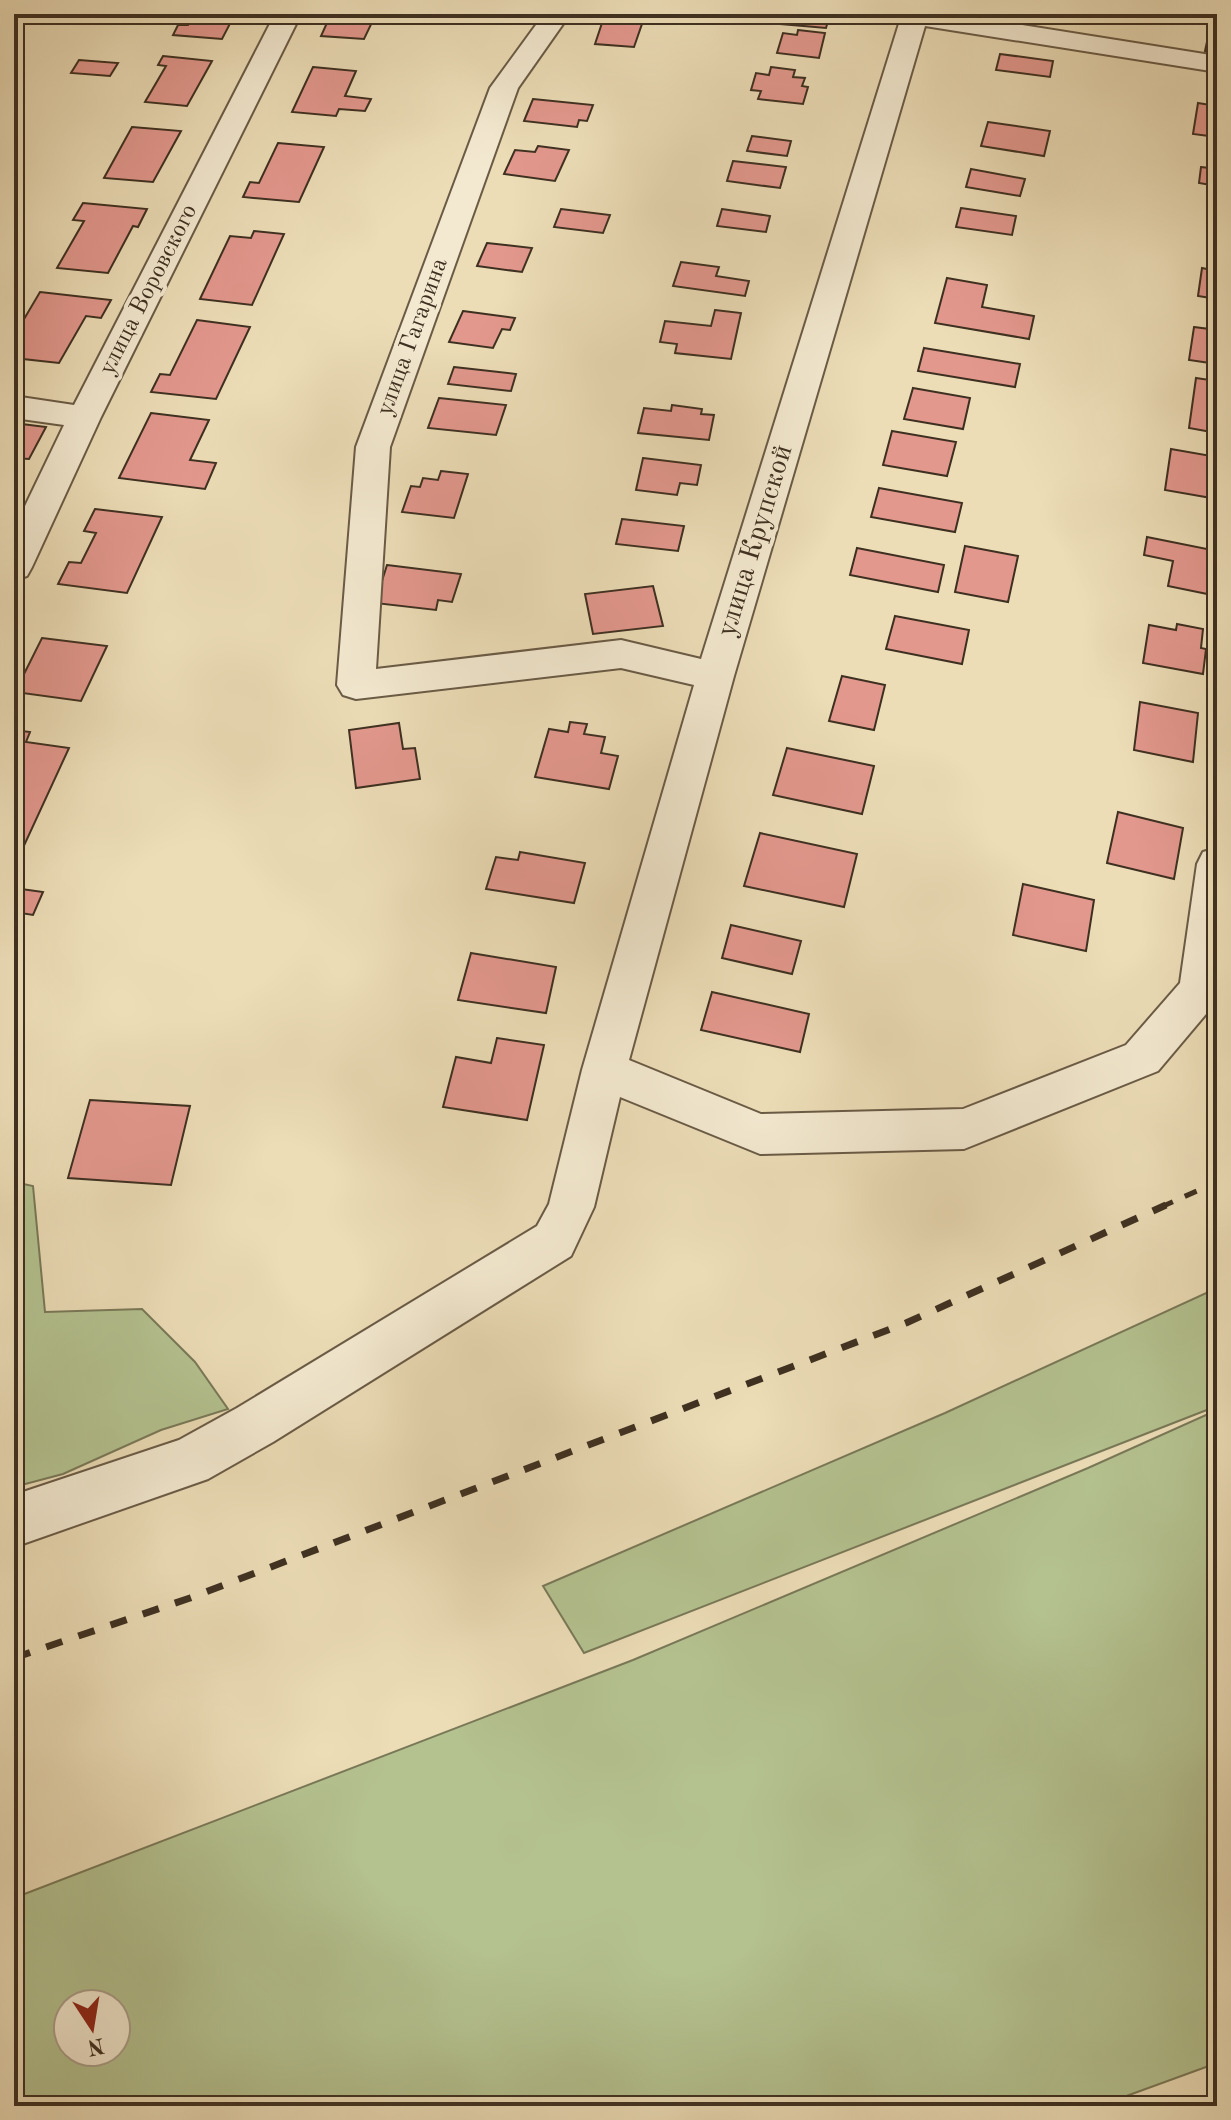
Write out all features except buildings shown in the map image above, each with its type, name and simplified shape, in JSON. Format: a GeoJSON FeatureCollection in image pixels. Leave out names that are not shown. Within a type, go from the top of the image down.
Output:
{"type":"FeatureCollection","features":[{"type":"Feature","properties":{"kind":"street","name":"улица Воровского"},"geometry":{"type":"LineString","coordinates":[[14,567],[84,417],[288,14]]}},
{"type":"Feature","properties":{"kind":"street","name":"улица Гагарина"},"geometry":{"type":"LineString","coordinates":[[557,14],[504,88],[373,447],[356,685],[621,654],[715,676]]}},
{"type":"Feature","properties":{"kind":"street"},"geometry":{"type":"LineString","coordinates":[[915,15],[1217,64]]}},
{"type":"Feature","properties":{"kind":"street","name":"улица Крупской"},"geometry":{"type":"LineString","coordinates":[[14,1521],[190,1461],[255,1425],[554,1241],[571,1207],[604,1070],[715,676],[915,15]]}},
{"type":"Feature","properties":{"kind":"street"},"geometry":{"type":"LineString","coordinates":[[14,407],[84,417]]}},
{"type":"Feature","properties":{"kind":"street"},"geometry":{"type":"LineString","coordinates":[[604,1070],[760,1134],[964,1129],[1142,1058],[1201,990],[1217,864]]}},
{"type":"Feature","properties":{"kind":"green space"},"geometry":{"type":"Polygon","coordinates":[[[14,1182],[33,1186],[45,1312],[142,1309],[195,1362],[228,1409],[161,1430],[63,1474],[14,1487],[14,1182]]]}},
{"type":"Feature","properties":{"kind":"green space"},"geometry":{"type":"Polygon","coordinates":[[[1217,1288],[1217,1406],[584,1653],[543,1586],[945,1413],[1217,1288]]]}},
{"type":"Feature","properties":{"kind":"green space"},"geometry":{"type":"Polygon","coordinates":[[[1217,1410],[1217,2063],[1099,2106],[14,2106],[14,1898],[633,1660],[1088,1468],[1217,1410]]]}},
{"type":"Feature","properties":{"kind":"railway"},"geometry":{"type":"LineString","coordinates":[[1161,1207],[1217,1182]]}},
{"type":"Feature","properties":{"kind":"railway"},"geometry":{"type":"LineString","coordinates":[[14,1658],[190,1598],[906,1323],[1166,1205]]}}]}
